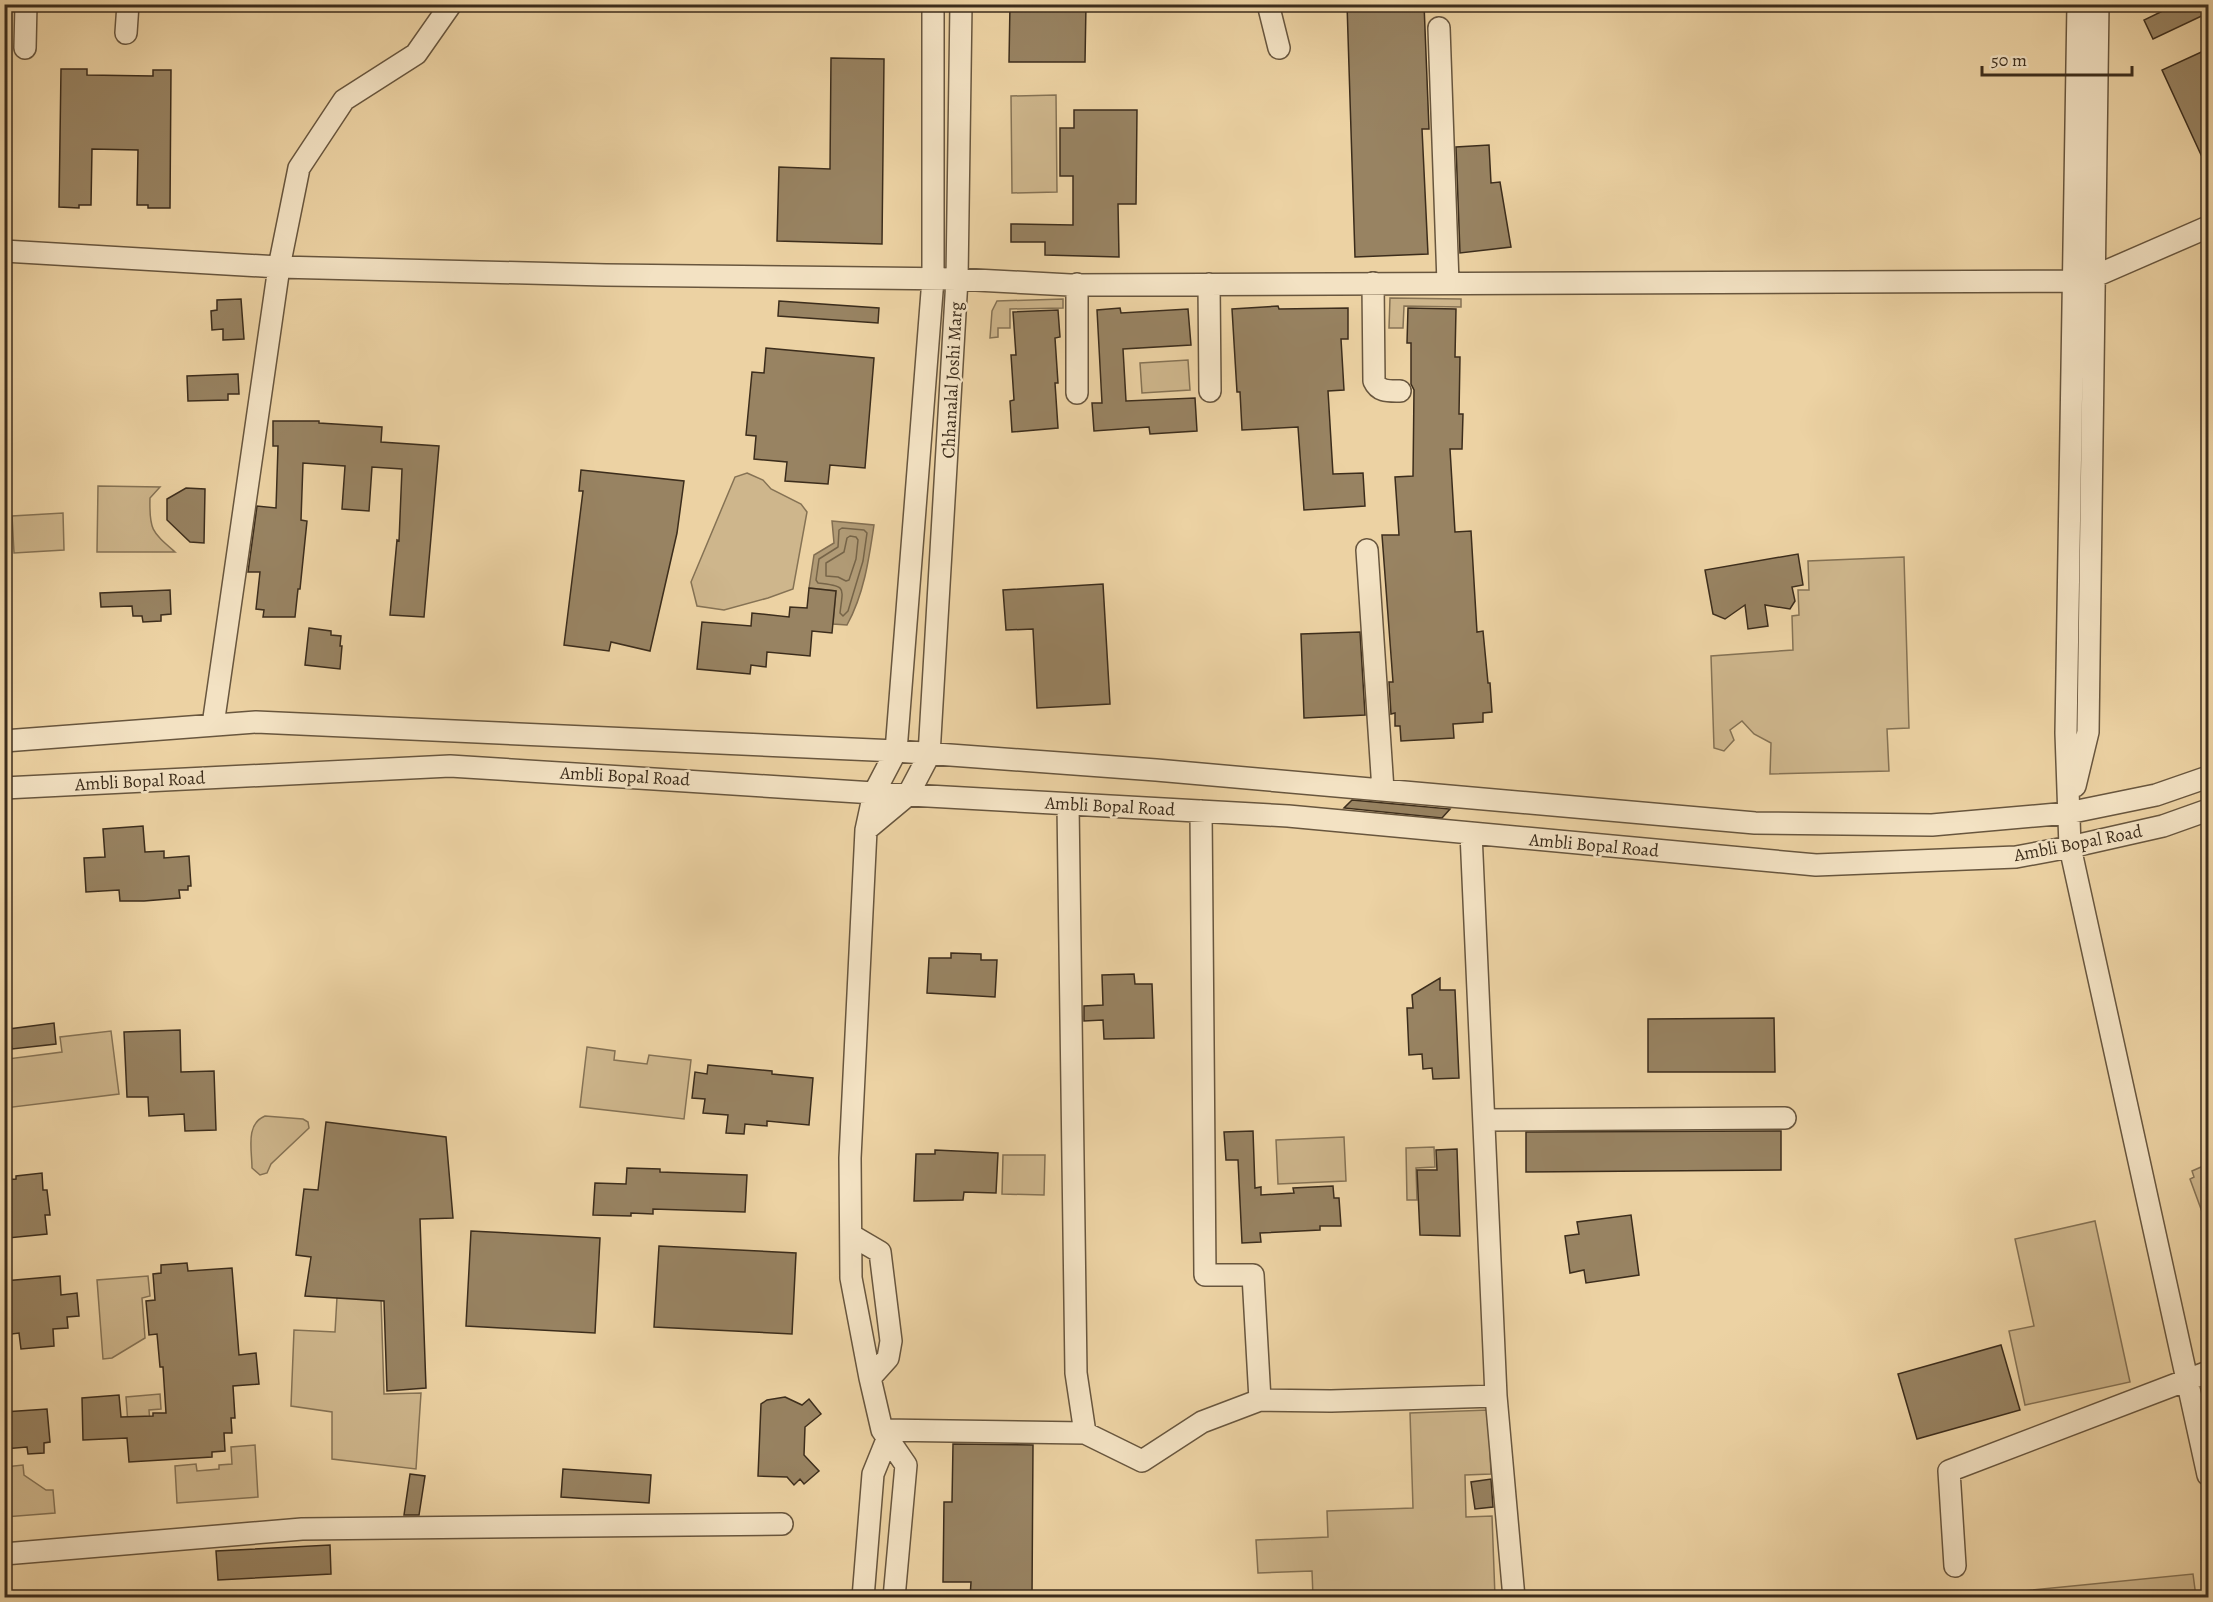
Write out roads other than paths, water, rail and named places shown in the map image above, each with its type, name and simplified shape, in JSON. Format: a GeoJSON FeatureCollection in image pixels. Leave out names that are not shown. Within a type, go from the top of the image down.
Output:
{"type":"FeatureCollection","features":[{"type":"Feature","properties":{"kind":"street"},"geometry":{"type":"LineString","coordinates":[[25,48],[26,4]]}},
{"type":"Feature","properties":{"kind":"street"},"geometry":{"type":"LineString","coordinates":[[126,33],[128,4]]}},
{"type":"Feature","properties":{"kind":"street"},"geometry":{"type":"LineString","coordinates":[[213,725],[279,267],[299,168],[344,100],[416,54],[451,4]]}},
{"type":"Feature","properties":{"kind":"street","name":"Chhanalal Joshi Marg"},"geometry":{"type":"LineString","coordinates":[[896,751],[933,279],[933,4]]}},
{"type":"Feature","properties":{"kind":"street","name":"Chhanalal Joshi Marg"},"geometry":{"type":"LineString","coordinates":[[929,755],[957,279],[961,4]]}},
{"type":"Feature","properties":{"kind":"street"},"geometry":{"type":"LineString","coordinates":[[1268,4],[1279,48]]}},
{"type":"Feature","properties":{"kind":"street"},"geometry":{"type":"LineString","coordinates":[[2078,4],[2084,279],[2088,732],[2068,813],[2070,847],[2208,1474]]}},
{"type":"Feature","properties":{"kind":"street"},"geometry":{"type":"LineString","coordinates":[[2084,279],[2098,4]]}},
{"type":"Feature","properties":{"kind":"street"},"geometry":{"type":"LineString","coordinates":[[1439,28],[1448,283]]}},
{"type":"Feature","properties":{"kind":"street"},"geometry":{"type":"LineString","coordinates":[[4,251],[279,267],[606,275],[957,279],[1077,284],[2084,279],[2208,226]]}},
{"type":"Feature","properties":{"kind":"street"},"geometry":{"type":"LineString","coordinates":[[1373,283],[1374,381],[1377,387],[1383,390],[1400,391]]}},
{"type":"Feature","properties":{"kind":"street"},"geometry":{"type":"LineString","coordinates":[[1077,284],[1077,393]]}},
{"type":"Feature","properties":{"kind":"street"},"geometry":{"type":"LineString","coordinates":[[1209,284],[1210,391]]}},
{"type":"Feature","properties":{"kind":"street"},"geometry":{"type":"LineString","coordinates":[[1367,550],[1383,790]]}},
{"type":"Feature","properties":{"kind":"street","name":"Ambli Bopal Road"},"geometry":{"type":"LineString","coordinates":[[4,741],[256,722],[896,751],[1156,770],[1755,823],[1932,825],[2068,813],[2156,795],[2208,777]]}},
{"type":"Feature","properties":{"kind":"street"},"geometry":{"type":"LineString","coordinates":[[894,1598],[906,1465],[885,1434],[870,1378],[851,1278],[850,1158],[866,830],[874,793],[896,751]]}},
{"type":"Feature","properties":{"kind":"street"},"geometry":{"type":"LineString","coordinates":[[866,830],[908,795],[929,755]]}},
{"type":"Feature","properties":{"kind":"street","name":"Ambli Bopal Road"},"geometry":{"type":"LineString","coordinates":[[4,788],[450,766],[1288,816],[1816,865],[2016,857],[2163,826],[2208,810]]}},
{"type":"Feature","properties":{"kind":"street"},"geometry":{"type":"LineString","coordinates":[[1068,804],[1076,1373],[1085,1433]]}},
{"type":"Feature","properties":{"kind":"street"},"geometry":{"type":"LineString","coordinates":[[1201,811],[1205,1275],[1253,1275],[1260,1400]]}},
{"type":"Feature","properties":{"kind":"street"},"geometry":{"type":"LineString","coordinates":[[1471,833],[1496,1396],[1514,1598]]}},
{"type":"Feature","properties":{"kind":"street"},"geometry":{"type":"LineString","coordinates":[[1485,1120],[1785,1118]]}},
{"type":"Feature","properties":{"kind":"street"},"geometry":{"type":"LineString","coordinates":[[850,1235],[880,1252],[891,1341],[888,1358],[870,1378]]}},
{"type":"Feature","properties":{"kind":"street"},"geometry":{"type":"LineString","coordinates":[[1955,1566],[1950,1471],[2187,1382],[2208,1372]]}},
{"type":"Feature","properties":{"kind":"street"},"geometry":{"type":"LineString","coordinates":[[885,1434],[1085,1433],[1142,1461],[1202,1422],[1260,1400],[1331,1401],[1496,1396]]}},
{"type":"Feature","properties":{"kind":"street"},"geometry":{"type":"LineString","coordinates":[[863,1598],[873,1474],[885,1434]]}},
{"type":"Feature","properties":{"kind":"street"},"geometry":{"type":"LineString","coordinates":[[4,1554],[302,1529],[782,1524]]}},
{"type":"Feature","properties":{"kind":"water"},"geometry":{"type":"Polygon","coordinates":[[[832,521],[874,525],[862,589],[847,625],[833,624],[836,591],[809,588],[814,555],[834,543],[832,521]]]}}]}
